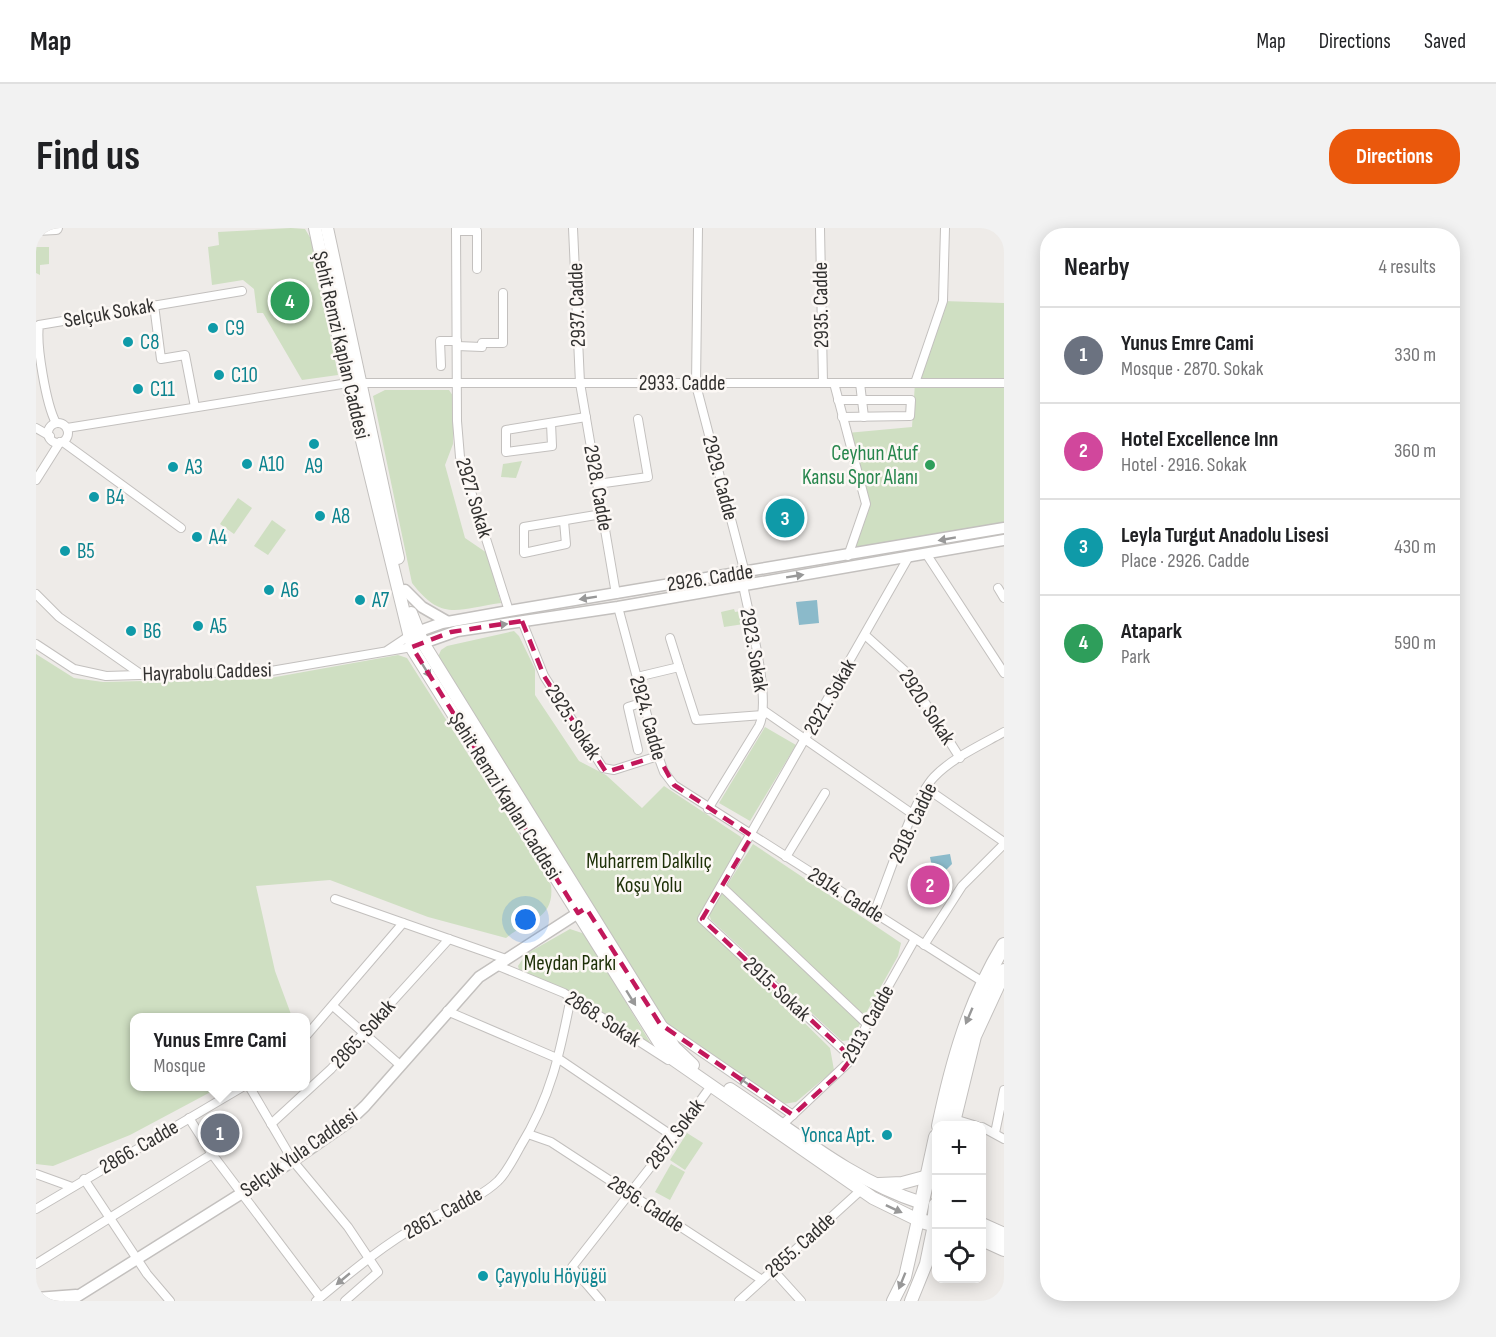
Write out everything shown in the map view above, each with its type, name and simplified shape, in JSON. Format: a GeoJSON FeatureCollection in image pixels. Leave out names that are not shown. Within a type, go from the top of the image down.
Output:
{"type":"FeatureCollection","features":[{"type":"Feature","properties":{"kind":"main road"},"geometry":{"type":"LineString","coordinates":[[36,229],[56,228]]}},
{"type":"Feature","properties":{"kind":"main road","name":"Şehit Remzi Kaplan Caddesi"},"geometry":{"type":"LineString","coordinates":[[315,228],[405,590],[415,639]]}},
{"type":"Feature","properties":{"kind":"main road","name":"Şehit Remzi Kaplan Caddesi"},"geometry":{"type":"LineString","coordinates":[[327,228],[354,383],[415,639],[582,910],[664,1050],[675,1063],[861,1190],[918,1220]]}},
{"type":"Feature","properties":{"kind":"main road","name":"Şehit Remzi Kaplan Caddesi"},"geometry":{"type":"LineString","coordinates":[[582,910],[682,1057],[873,1184],[922,1203]]}},
{"type":"Feature","properties":{"kind":"main road"},"geometry":{"type":"LineString","coordinates":[[940,1121],[958,1044],[983,982],[1004,945]]}},
{"type":"Feature","properties":{"kind":"main road"},"geometry":{"type":"LineString","coordinates":[[953,1121],[974,1036],[1004,970]]}},
{"type":"Feature","properties":{"kind":"main road"},"geometry":{"type":"LineString","coordinates":[[893,1301],[904,1277],[932,1156]]}},
{"type":"Feature","properties":{"kind":"main road"},"geometry":{"type":"LineString","coordinates":[[873,1184],[902,1183],[928,1176]]}},
{"type":"Feature","properties":{"kind":"main road"},"geometry":{"type":"LineString","coordinates":[[922,1203],[932,1205]]}},
{"type":"Feature","properties":{"kind":"main road"},"geometry":{"type":"LineString","coordinates":[[918,1220],[932,1224]]}},
{"type":"Feature","properties":{"kind":"main road"},"geometry":{"type":"LineString","coordinates":[[986,1227],[1004,1235]]}},
{"type":"Feature","properties":{"kind":"main road"},"geometry":{"type":"LineString","coordinates":[[911,1301],[926,1264],[934,1229]]}},
{"type":"Feature","properties":{"kind":"main road"},"geometry":{"type":"LineString","coordinates":[[986,1241],[1004,1249]]}},
{"type":"Feature","properties":{"kind":"main road"},"geometry":{"type":"LineString","coordinates":[[926,1264],[932,1257]]}},
{"type":"Feature","properties":{"kind":"street","name":"2937. Cadde"},"geometry":{"type":"LineString","coordinates":[[573,228],[580,383]]}},
{"type":"Feature","properties":{"kind":"street","name":"2929. Cadde"},"geometry":{"type":"LineString","coordinates":[[698,228],[696,383],[745,573]]}},
{"type":"Feature","properties":{"kind":"street","name":"2935. Cadde"},"geometry":{"type":"LineString","coordinates":[[820,228],[823,383]]}},
{"type":"Feature","properties":{"kind":"street"},"geometry":{"type":"LineString","coordinates":[[915,383],[943,301],[945,228]]}},
{"type":"Feature","properties":{"kind":"street"},"geometry":{"type":"LineString","coordinates":[[456,230],[477,231],[477,269]]}},
{"type":"Feature","properties":{"kind":"street","name":"2927. Sokak"},"geometry":{"type":"LineString","coordinates":[[456,230],[460,457],[509,611]]}},
{"type":"Feature","properties":{"kind":"street","name":"Selçuk Sokak"},"geometry":{"type":"LineString","coordinates":[[56,423],[47,403],[36,332],[39,325],[242,291]]}},
{"type":"Feature","properties":{"kind":"street"},"geometry":{"type":"LineString","coordinates":[[441,366],[440,341],[482,347],[482,343],[503,343],[503,293]]}},
{"type":"Feature","properties":{"kind":"street"},"geometry":{"type":"LineString","coordinates":[[154,305],[161,359],[185,355],[195,407]]}},
{"type":"Feature","properties":{"kind":"street","name":"2933. Cadde"},"geometry":{"type":"LineString","coordinates":[[67,428],[354,383],[1004,383]]}},
{"type":"Feature","properties":{"kind":"street","name":"2928. Cadde"},"geometry":{"type":"LineString","coordinates":[[580,383],[616,594]]}},
{"type":"Feature","properties":{"kind":"street"},"geometry":{"type":"LineString","coordinates":[[834,383],[866,504],[848,556]]}},
{"type":"Feature","properties":{"kind":"street"},"geometry":{"type":"LineString","coordinates":[[860,383],[864,417]]}},
{"type":"Feature","properties":{"kind":"street"},"geometry":{"type":"LineString","coordinates":[[838,400],[911,400],[910,416],[842,417]]}},
{"type":"Feature","properties":{"kind":"street"},"geometry":{"type":"LineString","coordinates":[[551,423],[552,446],[506,452],[506,430],[586,417]]}},
{"type":"Feature","properties":{"kind":"street"},"geometry":{"type":"LineString","coordinates":[[597,484],[648,477],[638,419]]}},
{"type":"Feature","properties":{"kind":"street"},"geometry":{"type":"LineString","coordinates":[[36,480],[61,442],[67,437],[67,428],[56,423],[49,430],[50,436]]}},
{"type":"Feature","properties":{"kind":"street"},"geometry":{"type":"LineString","coordinates":[[36,428],[61,442],[181,528]]}},
{"type":"Feature","properties":{"kind":"street"},"geometry":{"type":"LineString","coordinates":[[564,521],[566,544],[524,553],[524,527],[602,514]]}},
{"type":"Feature","properties":{"kind":"street","name":"2926. Cadde"},"geometry":{"type":"LineString","coordinates":[[415,639],[448,622],[1004,528]]}},
{"type":"Feature","properties":{"kind":"street","name":"2926. Cadde"},"geometry":{"type":"LineString","coordinates":[[415,639],[457,630],[618,607],[1004,540]]}},
{"type":"Feature","properties":{"kind":"street"},"geometry":{"type":"LineString","coordinates":[[927,555],[1004,673]]}},
{"type":"Feature","properties":{"kind":"street","name":"2921. Sokak"},"geometry":{"type":"LineString","coordinates":[[702,919],[752,836],[909,558]]}},
{"type":"Feature","properties":{"kind":"street","name":"2923. Sokak"},"geometry":{"type":"LineString","coordinates":[[708,808],[759,726],[763,712],[763,696],[743,585]]}},
{"type":"Feature","properties":{"kind":"street"},"geometry":{"type":"LineString","coordinates":[[998,588],[1004,598]]}},
{"type":"Feature","properties":{"kind":"street"},"geometry":{"type":"LineString","coordinates":[[405,590],[422,608],[448,622]]}},
{"type":"Feature","properties":{"kind":"street"},"geometry":{"type":"LineString","coordinates":[[36,594],[59,617],[142,675]]}},
{"type":"Feature","properties":{"kind":"street"},"geometry":{"type":"LineString","coordinates":[[616,594],[618,607]]}},
{"type":"Feature","properties":{"kind":"street","name":"2924. Cadde"},"geometry":{"type":"LineString","coordinates":[[618,607],[664,772],[674,785],[708,808]]}},
{"type":"Feature","properties":{"kind":"street","name":"2925. Sokak"},"geometry":{"type":"LineString","coordinates":[[522,621],[544,676],[603,768],[614,771],[658,756]]}},
{"type":"Feature","properties":{"kind":"street","name":"2920. Sokak"},"geometry":{"type":"LineString","coordinates":[[865,635],[905,671],[960,758]]}},
{"type":"Feature","properties":{"kind":"street"},"geometry":{"type":"LineString","coordinates":[[670,638],[696,720],[763,712],[914,815]]}},
{"type":"Feature","properties":{"kind":"street","name":"Hayrabolu Caddesi"},"geometry":{"type":"LineString","coordinates":[[36,644],[84,673],[142,675],[271,671],[385,652],[415,639]]}},
{"type":"Feature","properties":{"kind":"street"},"geometry":{"type":"LineString","coordinates":[[637,677],[679,667]]}},
{"type":"Feature","properties":{"kind":"street"},"geometry":{"type":"LineString","coordinates":[[638,750],[628,706],[644,702]]}},
{"type":"Feature","properties":{"kind":"street","name":"2918. Cadde"},"geometry":{"type":"LineString","coordinates":[[874,913],[926,788],[936,775],[1004,732]]}},
{"type":"Feature","properties":{"kind":"street"},"geometry":{"type":"LineString","coordinates":[[924,945],[962,885],[1004,843],[926,788]]}},
{"type":"Feature","properties":{"kind":"street"},"geometry":{"type":"LineString","coordinates":[[786,857],[825,793]]}},
{"type":"Feature","properties":{"kind":"street","name":"2914. Cadde"},"geometry":{"type":"LineString","coordinates":[[708,808],[983,982]]}},
{"type":"Feature","properties":{"kind":"street"},"geometry":{"type":"LineString","coordinates":[[722,886],[867,1024]]}},
{"type":"Feature","properties":{"kind":"street"},"geometry":{"type":"LineString","coordinates":[[335,899],[506,959]]}},
{"type":"Feature","properties":{"kind":"street","name":"Selçuk Yula Caddesi"},"geometry":{"type":"LineString","coordinates":[[36,1298],[73,1298],[293,1161],[360,1113],[399,1065],[472,984],[496,965],[582,910]]}},
{"type":"Feature","properties":{"kind":"street","name":"2915. Sokak"},"geometry":{"type":"LineString","coordinates":[[702,919],[852,1058]]}},
{"type":"Feature","properties":{"kind":"street"},"geometry":{"type":"LineString","coordinates":[[310,1032],[403,923]]}},
{"type":"Feature","properties":{"kind":"street","name":"2865. Sokak"},"geometry":{"type":"LineString","coordinates":[[310,1090],[448,939]]}},
{"type":"Feature","properties":{"kind":"street","name":"2913. Cadde"},"geometry":{"type":"LineString","coordinates":[[783,1124],[842,1071],[852,1058],[867,1024],[915,939]]}},
{"type":"Feature","properties":{"kind":"street","name":"2868. Sokak"},"geometry":{"type":"LineString","coordinates":[[496,965],[571,997],[642,1045],[675,1063]]}},
{"type":"Feature","properties":{"kind":"street","name":"2861. Cadde"},"geometry":{"type":"LineString","coordinates":[[318,1299],[369,1256],[423,1222],[484,1192],[498,1180],[528,1134],[550,1091],[559,1059],[571,997]]}},
{"type":"Feature","properties":{"kind":"street"},"geometry":{"type":"LineString","coordinates":[[333,1006],[399,1065]]}},
{"type":"Feature","properties":{"kind":"street"},"geometry":{"type":"LineString","coordinates":[[447,1011],[559,1059],[674,1137]]}},
{"type":"Feature","properties":{"kind":"street"},"geometry":{"type":"LineString","coordinates":[[660,1024],[793,1115]]}},
{"type":"Feature","properties":{"kind":"street","name":"2857. Sokak"},"geometry":{"type":"LineString","coordinates":[[601,1301],[572,1267],[711,1086]]}},
{"type":"Feature","properties":{"kind":"street","name":"2866. Cadde"},"geometry":{"type":"LineString","coordinates":[[36,1209],[235,1091]]}},
{"type":"Feature","properties":{"kind":"street"},"geometry":{"type":"LineString","coordinates":[[252,1091],[293,1161],[369,1256],[378,1272],[345,1301]]}},
{"type":"Feature","properties":{"kind":"street","name":"2865. Sokak"},"geometry":{"type":"LineString","coordinates":[[271,1124],[309,1091]]}},
{"type":"Feature","properties":{"kind":"street"},"geometry":{"type":"LineString","coordinates":[[995,1133],[1004,1091]]}},
{"type":"Feature","properties":{"kind":"street"},"geometry":{"type":"LineString","coordinates":[[189,1118],[212,1154],[318,1299]]}},
{"type":"Feature","properties":{"kind":"street"},"geometry":{"type":"LineString","coordinates":[[986,1129],[1004,1139]]}},
{"type":"Feature","properties":{"kind":"street","name":"2856. Cadde"},"geometry":{"type":"LineString","coordinates":[[528,1134],[551,1142],[762,1280]]}},
{"type":"Feature","properties":{"kind":"street"},"geometry":{"type":"LineString","coordinates":[[36,1264],[212,1154]]}},
{"type":"Feature","properties":{"kind":"street"},"geometry":{"type":"LineString","coordinates":[[36,1174],[72,1187]]}},
{"type":"Feature","properties":{"kind":"street"},"geometry":{"type":"LineString","coordinates":[[84,1179],[137,1259],[170,1301]]}},
{"type":"Feature","properties":{"kind":"street","name":"2855. Cadde"},"geometry":{"type":"LineString","coordinates":[[739,1301],[861,1190]]}},
{"type":"Feature","properties":{"kind":"street"},"geometry":{"type":"LineString","coordinates":[[772,1270],[801,1301]]}},
{"type":"Feature","properties":{"kind":"highlighted area"},"geometry":{"type":"Polygon","coordinates":[[[522,621],[544,676],[606,772],[658,756],[674,785],[752,836],[702,919],[852,1058],[842,1071],[793,1115],[660,1024],[586,908],[578,913],[412,647],[451,632],[522,621]]]}},
{"type":"Feature","properties":{"kind":"green space"},"geometry":{"type":"Polygon","coordinates":[[[305,229],[311,239],[338,375],[302,380],[263,313],[257,313],[254,289],[243,280],[212,285],[208,247],[219,245],[218,232],[305,229]]]}},
{"type":"Feature","properties":{"kind":"green space"},"geometry":{"type":"Polygon","coordinates":[[[36,247],[49,247],[49,264],[40,265],[40,275],[36,273],[36,247]]]}},
{"type":"Feature","properties":{"kind":"green space","name":"Ceyhun Atuf Kansu Spor Alanı"},"geometry":{"type":"Polygon","coordinates":[[[943,301],[1004,303],[1004,528],[848,556],[865,510],[847,433],[912,427],[915,383],[943,301]]]}},
{"type":"Feature","properties":{"kind":"green space"},"geometry":{"type":"Polygon","coordinates":[[[385,390],[449,390],[453,396],[453,444],[445,465],[465,538],[487,553],[501,603],[461,610],[442,608],[432,603],[412,583],[373,396],[385,390]]]}},
{"type":"Feature","properties":{"kind":"green space"},"geometry":{"type":"Polygon","coordinates":[[[522,461],[516,478],[501,477],[503,464],[522,461]]]}},
{"type":"Feature","properties":{"kind":"green space"},"geometry":{"type":"Polygon","coordinates":[[[238,498],[252,508],[234,534],[220,524],[238,498]]]}},
{"type":"Feature","properties":{"kind":"green space"},"geometry":{"type":"Polygon","coordinates":[[[272,520],[286,530],[268,555],[254,546],[272,520]]]}},
{"type":"Feature","properties":{"kind":"green space"},"geometry":{"type":"Polygon","coordinates":[[[734,609],[735,612],[741,611],[744,624],[724,627],[721,612],[734,609]]]}},
{"type":"Feature","properties":{"kind":"green space","name":"Muharrem Dalkılıç Koşu Yolu"},"geometry":{"type":"Polygon","coordinates":[[[514,631],[519,636],[535,669],[535,695],[579,761],[606,775],[642,808],[664,786],[741,837],[743,842],[699,919],[830,1048],[834,1070],[796,1102],[783,1104],[666,1024],[438,657],[441,650],[447,646],[514,631]]]}},
{"type":"Feature","properties":{"kind":"green space"},"geometry":{"type":"Polygon","coordinates":[[[36,654],[74,678],[103,682],[270,678],[398,655],[407,658],[551,885],[549,905],[545,912],[506,938],[428,917],[330,880],[256,886],[275,971],[291,1013],[130,1013],[130,1091],[212,1091],[130,1135],[53,1166],[36,1164],[36,654]]]}},
{"type":"Feature","properties":{"kind":"green space"},"geometry":{"type":"Polygon","coordinates":[[[765,727],[796,745],[750,821],[719,803],[765,727]]]}},
{"type":"Feature","properties":{"kind":"green space"},"geometry":{"type":"Polygon","coordinates":[[[753,844],[901,943],[898,956],[851,1040],[842,1041],[711,920],[709,914],[753,844]]]}},
{"type":"Feature","properties":{"kind":"green space","name":"Meydan Parkı"},"geometry":{"type":"Polygon","coordinates":[[[570,929],[585,934],[654,1049],[567,991],[520,973],[518,966],[526,954],[570,929]]]}},
{"type":"Feature","properties":{"kind":"green space"},"geometry":{"type":"Polygon","coordinates":[[[687,1133],[703,1143],[685,1170],[670,1160],[687,1133]]]}},
{"type":"Feature","properties":{"kind":"green space"},"geometry":{"type":"Polygon","coordinates":[[[671,1164],[685,1172],[670,1200],[655,1192],[671,1164]]]}},
{"type":"Feature","properties":{"kind":"water"},"geometry":{"type":"Polygon","coordinates":[[[817,600],[819,623],[799,625],[796,602],[817,600]]]}},
{"type":"Feature","properties":{"kind":"water"},"geometry":{"type":"Polygon","coordinates":[[[950,854],[952,864],[941,875],[933,872],[930,857],[950,854]]]}},
{"type":"Feature","properties":{"kind":"place","name":"Atapark"},"geometry":{"type":"Point","coordinates":[290,301]}},
{"type":"Feature","properties":{"kind":"place","name":"C9"},"geometry":{"type":"Point","coordinates":[213,328]}},
{"type":"Feature","properties":{"kind":"place","name":"C8"},"geometry":{"type":"Point","coordinates":[128,342]}},
{"type":"Feature","properties":{"kind":"place","name":"C10"},"geometry":{"type":"Point","coordinates":[219,375]}},
{"type":"Feature","properties":{"kind":"place","name":"C11"},"geometry":{"type":"Point","coordinates":[138,389]}},
{"type":"Feature","properties":{"kind":"place","name":"A9"},"geometry":{"type":"Point","coordinates":[314,444]}},
{"type":"Feature","properties":{"kind":"place","name":"A10"},"geometry":{"type":"Point","coordinates":[247,464]}},
{"type":"Feature","properties":{"kind":"place","name":"Ceyhun Atuf Kansu Spor Alanı"},"geometry":{"type":"Point","coordinates":[930,465]}},
{"type":"Feature","properties":{"kind":"place","name":"A3"},"geometry":{"type":"Point","coordinates":[173,467]}},
{"type":"Feature","properties":{"kind":"place","name":"B4"},"geometry":{"type":"Point","coordinates":[94,497]}},
{"type":"Feature","properties":{"kind":"place","name":"A8"},"geometry":{"type":"Point","coordinates":[320,516]}},
{"type":"Feature","properties":{"kind":"place","name":"Leyla Turgut Anadolu Lisesi"},"geometry":{"type":"Point","coordinates":[785,518]}},
{"type":"Feature","properties":{"kind":"place","name":"A4"},"geometry":{"type":"Point","coordinates":[197,537]}},
{"type":"Feature","properties":{"kind":"place","name":"B5"},"geometry":{"type":"Point","coordinates":[65,551]}},
{"type":"Feature","properties":{"kind":"place","name":"A6"},"geometry":{"type":"Point","coordinates":[269,590]}},
{"type":"Feature","properties":{"kind":"place","name":"A7"},"geometry":{"type":"Point","coordinates":[360,600]}},
{"type":"Feature","properties":{"kind":"place","name":"A5"},"geometry":{"type":"Point","coordinates":[198,626]}},
{"type":"Feature","properties":{"kind":"place","name":"B6"},"geometry":{"type":"Point","coordinates":[131,631]}},
{"type":"Feature","properties":{"kind":"place","name":"Hotel Excellence Inn"},"geometry":{"type":"Point","coordinates":[930,885]}},
{"type":"Feature","properties":{"kind":"place","name":"Yunus Emre Cami"},"geometry":{"type":"Point","coordinates":[220,1133]}},
{"type":"Feature","properties":{"kind":"place","name":"Yonca Apt."},"geometry":{"type":"Point","coordinates":[887,1135]}},
{"type":"Feature","properties":{"kind":"place","name":"Çayyolu Höyüğü"},"geometry":{"type":"Point","coordinates":[483,1276]}}]}
